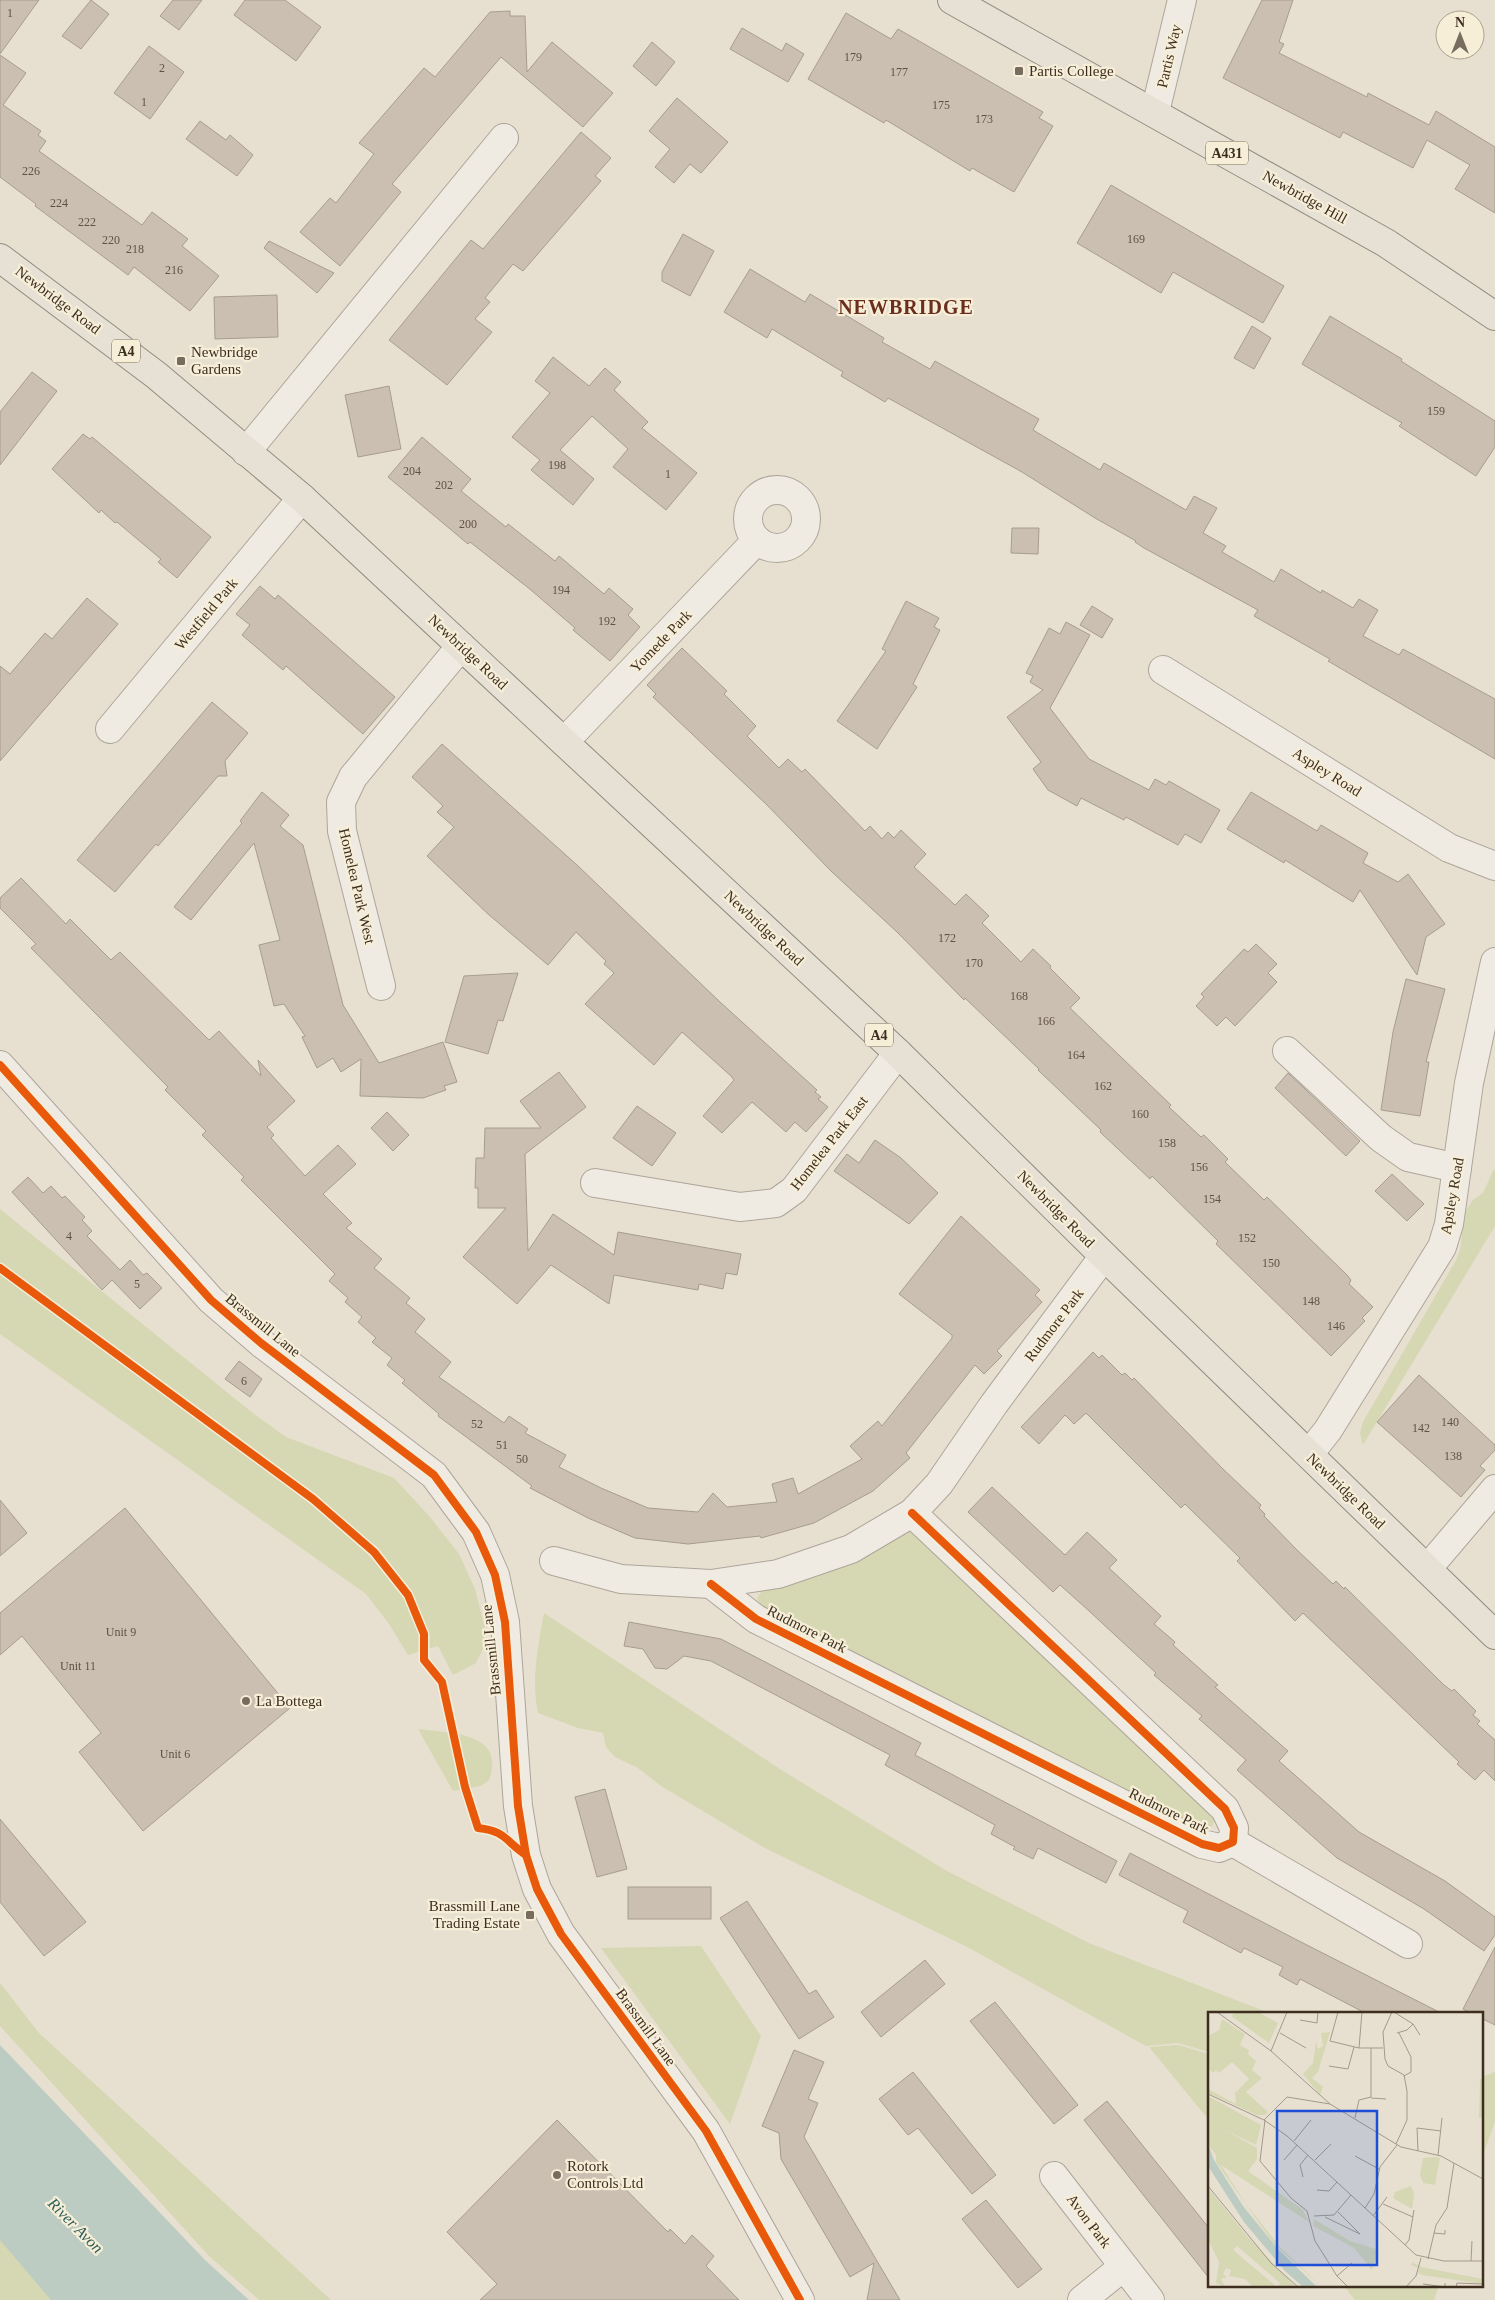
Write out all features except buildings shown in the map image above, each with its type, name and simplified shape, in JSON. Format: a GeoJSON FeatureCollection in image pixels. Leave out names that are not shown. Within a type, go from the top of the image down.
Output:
{"type":"FeatureCollection","features":[{"type":"Feature","properties":{"kind":"main road","name":"Newbridge Hill"},"geometry":{"type":"LineString","coordinates":[[952,0],[1386,243],[1495,316]]}},
{"type":"Feature","properties":{"kind":"main road","name":"Newbridge Road"},"geometry":{"type":"LineString","coordinates":[[0,258],[156,375],[302,498],[898,1053],[1104,1256],[1495,1635]]}},
{"type":"Feature","properties":{"kind":"street","name":"Partis Way"},"geometry":{"type":"LineString","coordinates":[[1155,112],[1182,0]]}},
{"type":"Feature","properties":{"kind":"street"},"geometry":{"type":"LineString","coordinates":[[246,452],[504,138]]}},
{"type":"Feature","properties":{"kind":"street","name":"Westfield Park"},"geometry":{"type":"LineString","coordinates":[[110,729],[302,498]]}},
{"type":"Feature","properties":{"kind":"street","name":"Yomede Park"},"geometry":{"type":"LineString","coordinates":[[564,742],[757,540]]}},
{"type":"Feature","properties":{"kind":"street","name":"Homelea Park West"},"geometry":{"type":"LineString","coordinates":[[381,986],[342,831],[341,802],[353,777],[461,646]]}},
{"type":"Feature","properties":{"kind":"street","name":"Aspley Road"},"geometry":{"type":"LineString","coordinates":[[1163,670],[1450,848],[1495,866]]}},
{"type":"Feature","properties":{"kind":"street","name":"Apsley Road"},"geometry":{"type":"LineString","coordinates":[[1309,1454],[1328,1430],[1442,1247],[1449,1224],[1469,1083],[1495,962]]}},
{"type":"Feature","properties":{"kind":"street"},"geometry":{"type":"LineString","coordinates":[[1286,1051],[1380,1138],[1408,1157],[1457,1168]]}},
{"type":"Feature","properties":{"kind":"street","name":"Homelea Park East"},"geometry":{"type":"LineString","coordinates":[[595,1184],[740,1207],[776,1203],[794,1190],[898,1053]]}},
{"type":"Feature","properties":{"kind":"street","name":"Brassmill Lane"},"geometry":{"type":"LineString","coordinates":[[0,1065],[211,1300],[261,1343],[434,1475],[452,1496],[476,1532],[495,1575],[504,1622],[518,1806],[526,1855],[537,1889],[561,1934],[706,2131],[800,2300]]}},
{"type":"Feature","properties":{"kind":"street","name":"Rudmore Park"},"geometry":{"type":"LineString","coordinates":[[554,1561],[621,1578],[711,1584],[778,1574],[851,1549],[912,1512],[939,1484],[994,1404],[1104,1256]]}},
{"type":"Feature","properties":{"kind":"street"},"geometry":{"type":"LineString","coordinates":[[1427,1570],[1495,1489]]}},
{"type":"Feature","properties":{"kind":"street","name":"Rudmore Park"},"geometry":{"type":"LineString","coordinates":[[711,1584],[756,1619],[1202,1844],[1219,1848],[1233,1842],[1234,1828],[1225,1809],[912,1512]]}},
{"type":"Feature","properties":{"kind":"street"},"geometry":{"type":"LineString","coordinates":[[1233,1842],[1408,1944]]}},
{"type":"Feature","properties":{"kind":"street","name":"Avon Park"},"geometry":{"type":"LineString","coordinates":[[1054,2176],[1150,2300]]}},
{"type":"Feature","properties":{"kind":"street"},"geometry":{"type":"LineString","coordinates":[[1082,2300],[1123,2267]]}},
{"type":"Feature","properties":{"kind":"green space"},"geometry":{"type":"Polygon","coordinates":[[[1493,1171],[1495,1171],[1495,1226],[1363,1445],[1360,1433],[1363,1422],[1456,1260],[1460,1250],[1465,1212],[1473,1200],[1483,1193],[1493,1171]]]}},
{"type":"Feature","properties":{"kind":"green space"},"geometry":{"type":"Polygon","coordinates":[[[0,1209],[254,1414],[286,1437],[394,1478],[430,1517],[459,1554],[475,1589],[485,1628],[483,1649],[476,1663],[453,1675],[438,1646],[408,1655],[389,1624],[366,1594],[0,1334],[0,1209]]]}},
{"type":"Feature","properties":{"kind":"green space"},"geometry":{"type":"Polygon","coordinates":[[[911,1528],[1216,1818],[1211,1828],[1201,1832],[763,1609],[757,1598],[764,1588],[911,1528]]]}},
{"type":"Feature","properties":{"kind":"green space"},"geometry":{"type":"Polygon","coordinates":[[[544,1613],[783,1771],[947,1871],[1089,1943],[1267,2012],[1208,2012],[1208,2052],[1178,2043],[1146,2046],[969,1948],[765,1848],[661,1786],[638,1768],[615,1757],[606,1747],[603,1733],[578,1728],[538,1713],[535,1676],[544,1613]]]}},
{"type":"Feature","properties":{"kind":"green space"},"geometry":{"type":"Polygon","coordinates":[[[418,1729],[459,1734],[483,1744],[490,1752],[492,1764],[489,1780],[481,1786],[453,1791],[418,1729]]]}},
{"type":"Feature","properties":{"kind":"green space"},"geometry":{"type":"Polygon","coordinates":[[[701,1946],[761,2036],[730,2124],[601,1948],[701,1946]]]}},
{"type":"Feature","properties":{"kind":"green space"},"geometry":{"type":"Polygon","coordinates":[[[0,1983],[39,2033],[331,2300],[259,2300],[209,2256],[0,2026],[0,1983]]]}},
{"type":"Feature","properties":{"kind":"green space"},"geometry":{"type":"Polygon","coordinates":[[[1178,2045],[1208,2054],[1208,2119],[1149,2047],[1178,2045]]]}},
{"type":"Feature","properties":{"kind":"green space"},"geometry":{"type":"Polygon","coordinates":[[[1495,2072],[1495,2121],[1482,2158],[1482,2077],[1495,2072]]]}},
{"type":"Feature","properties":{"kind":"green space"},"geometry":{"type":"Polygon","coordinates":[[[0,2211],[75,2300],[0,2300],[0,2211]]]}},
{"type":"Feature","properties":{"kind":"green space"},"geometry":{"type":"Polygon","coordinates":[[[1346,2288],[1438,2288],[1434,2300],[1355,2300],[1346,2288]]]}},
{"type":"Feature","properties":{"kind":"water","name":"River Avon"},"geometry":{"type":"Polygon","coordinates":[[[0,2045],[205,2260],[249,2300],[51,2300],[0,2240],[0,2045]]]}},
{"type":"Feature","properties":{"kind":"cycle path"},"geometry":{"type":"LineString","coordinates":[[0,1065],[211,1300],[261,1343],[434,1475],[476,1532],[495,1575],[505,1622],[518,1806],[526,1855],[537,1889],[561,1934],[706,2131],[800,2300]]}},
{"type":"Feature","properties":{"kind":"cycle path"},"geometry":{"type":"LineString","coordinates":[[0,1268],[313,1499],[374,1552],[408,1595],[424,1634],[424,1660],[442,1682],[465,1787],[478,1828],[500,1834],[526,1855]]}},
{"type":"Feature","properties":{"kind":"cycle path"},"geometry":{"type":"LineString","coordinates":[[711,1584],[756,1619],[1202,1844],[1219,1848],[1233,1842],[1234,1828],[1225,1809],[912,1513]]}},
{"type":"Feature","properties":{"kind":"place","name":"Partis College"},"geometry":{"type":"Point","coordinates":[1019,71]}},
{"type":"Feature","properties":{"kind":"place","name":"Newbridge Gardens"},"geometry":{"type":"Point","coordinates":[181,361]}},
{"type":"Feature","properties":{"kind":"place","name":"La Bottega"},"geometry":{"type":"Point","coordinates":[246,1701]}},
{"type":"Feature","properties":{"kind":"place","name":"Brassmill Lane Trading Estate"},"geometry":{"type":"Point","coordinates":[530,1915]}},
{"type":"Feature","properties":{"kind":"place","name":"Rotork Controls Ltd"},"geometry":{"type":"Point","coordinates":[557,2175]}},
{"type":"Feature","properties":{"kind":"district","name":"NEWBRIDGE"},"geometry":{"type":"Point","coordinates":[906,307]}}]}
